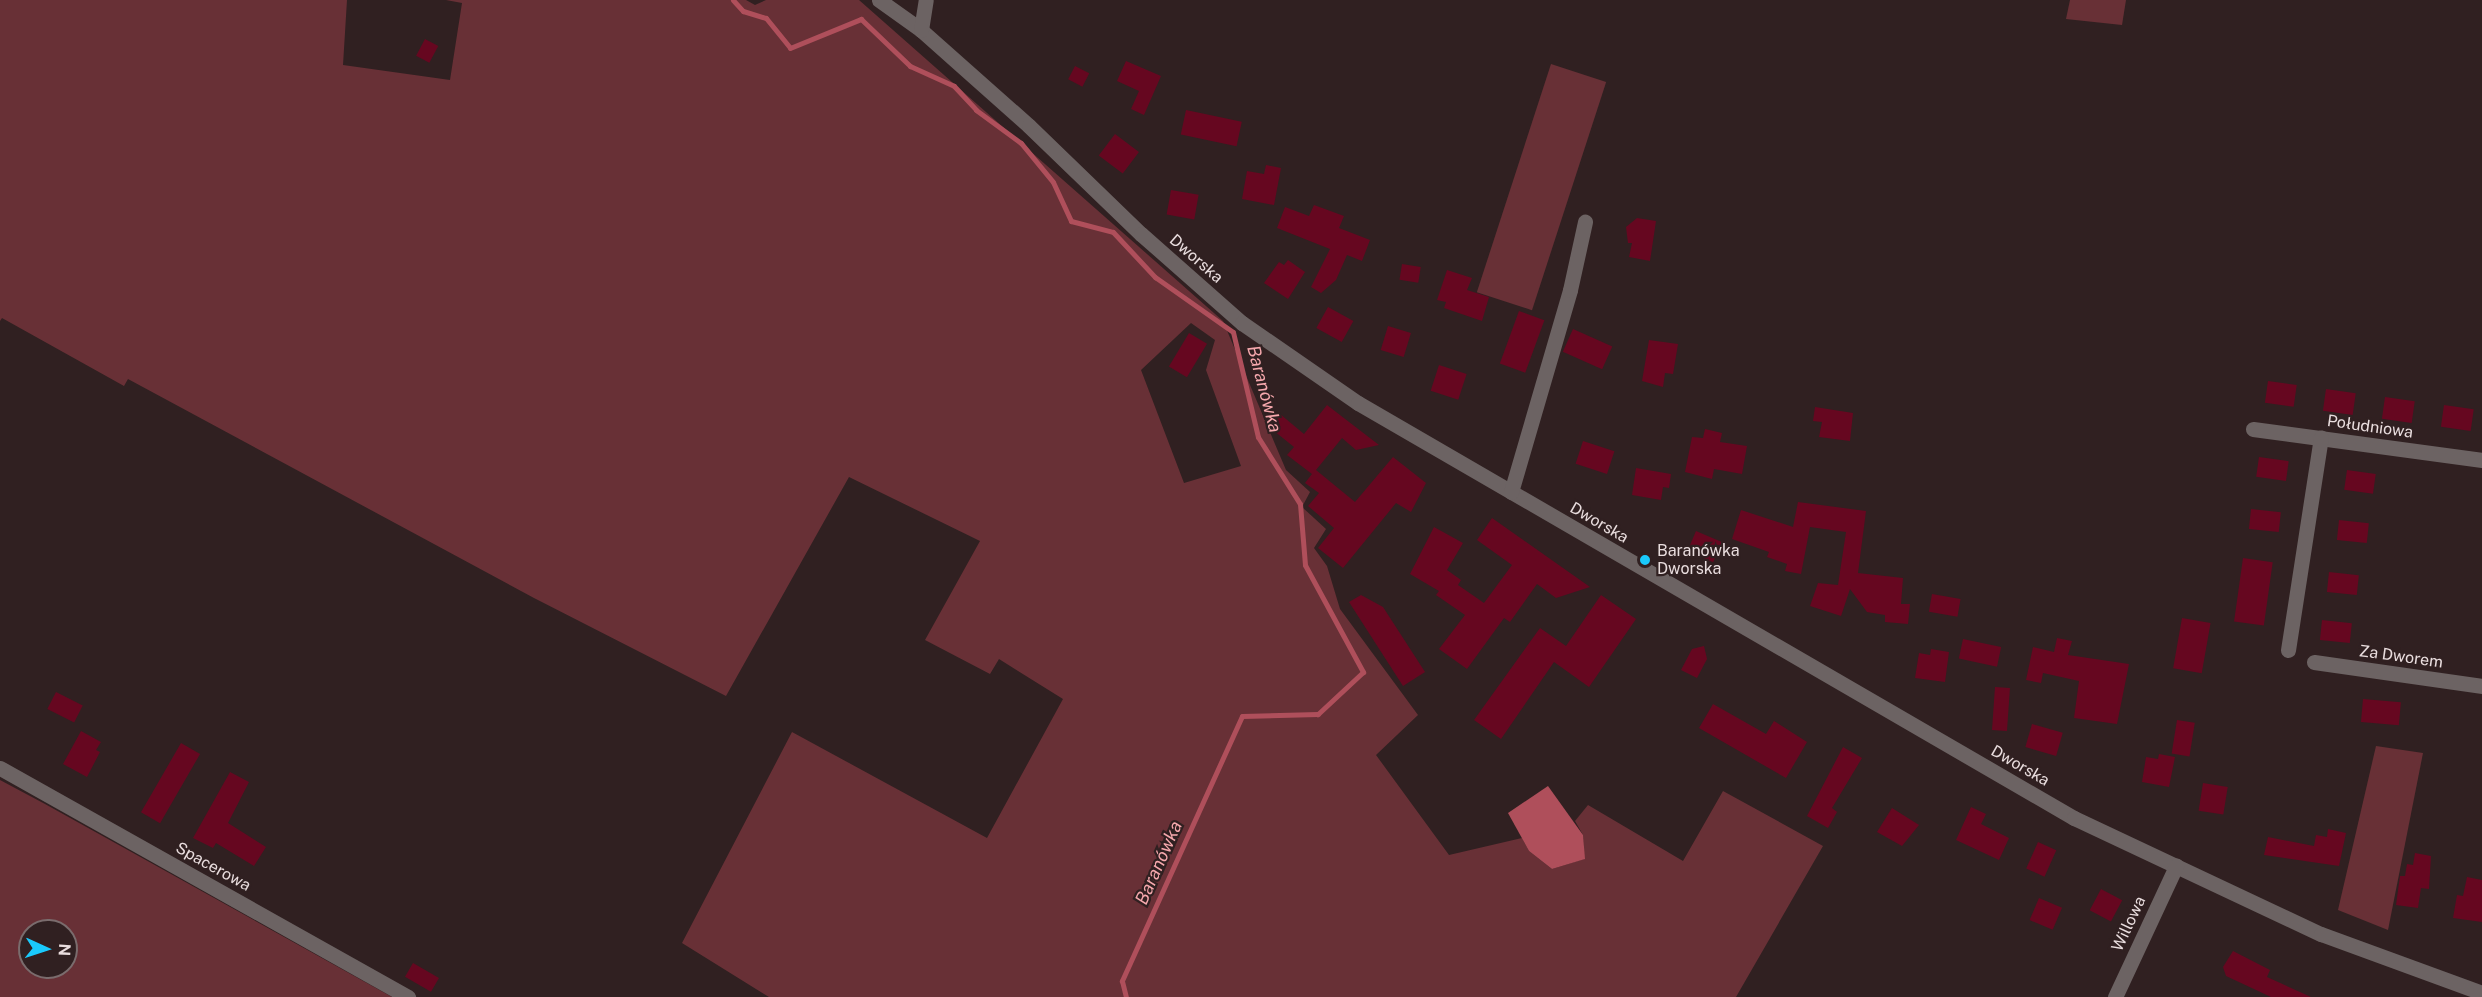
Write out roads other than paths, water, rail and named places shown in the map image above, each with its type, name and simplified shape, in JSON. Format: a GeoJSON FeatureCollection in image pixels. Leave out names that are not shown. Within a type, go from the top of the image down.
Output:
{"type":"FeatureCollection","features":[{"type":"Feature","properties":{"kind":"street","name":"Dworska"},"geometry":{"type":"LineString","coordinates":[[879,0],[921,30],[1242,323],[1358,403],[2074,818],[2321,934],[2482,993]]}},
{"type":"Feature","properties":{"kind":"street"},"geometry":{"type":"LineString","coordinates":[[921,30],[926,0]]}},
{"type":"Feature","properties":{"kind":"street"},"geometry":{"type":"LineString","coordinates":[[1511,492],[1570,290],[1585,222]]}},
{"type":"Feature","properties":{"kind":"street","name":"Południowa"},"geometry":{"type":"LineString","coordinates":[[2253,429],[2482,460]]}},
{"type":"Feature","properties":{"kind":"street"},"geometry":{"type":"LineString","coordinates":[[2288,650],[2320,438]]}},
{"type":"Feature","properties":{"kind":"street","name":"Za Dworem"},"geometry":{"type":"LineString","coordinates":[[2314,662],[2482,686]]}},
{"type":"Feature","properties":{"kind":"street","name":"Spacerowa"},"geometry":{"type":"LineString","coordinates":[[0,768],[408,997]]}},
{"type":"Feature","properties":{"kind":"street","name":"Willowa"},"geometry":{"type":"LineString","coordinates":[[2115,997],[2176,866]]}},
{"type":"Feature","properties":{"kind":"waterway","name":"Baranówka"},"geometry":{"type":"LineString","coordinates":[[733,0],[743,11],[766,18],[790,48],[861,19],[910,66],[954,86],[976,110],[1021,143],[1053,182],[1071,221],[1113,232],[1155,277],[1233,332],[1258,437],[1300,504],[1305,565],[1363,672],[1318,714],[1242,716],[1122,981],[1126,997]]}},
{"type":"Feature","properties":{"kind":"place","name":"Baranówka Dworska"},"geometry":{"type":"Point","coordinates":[1645,560]}}]}
